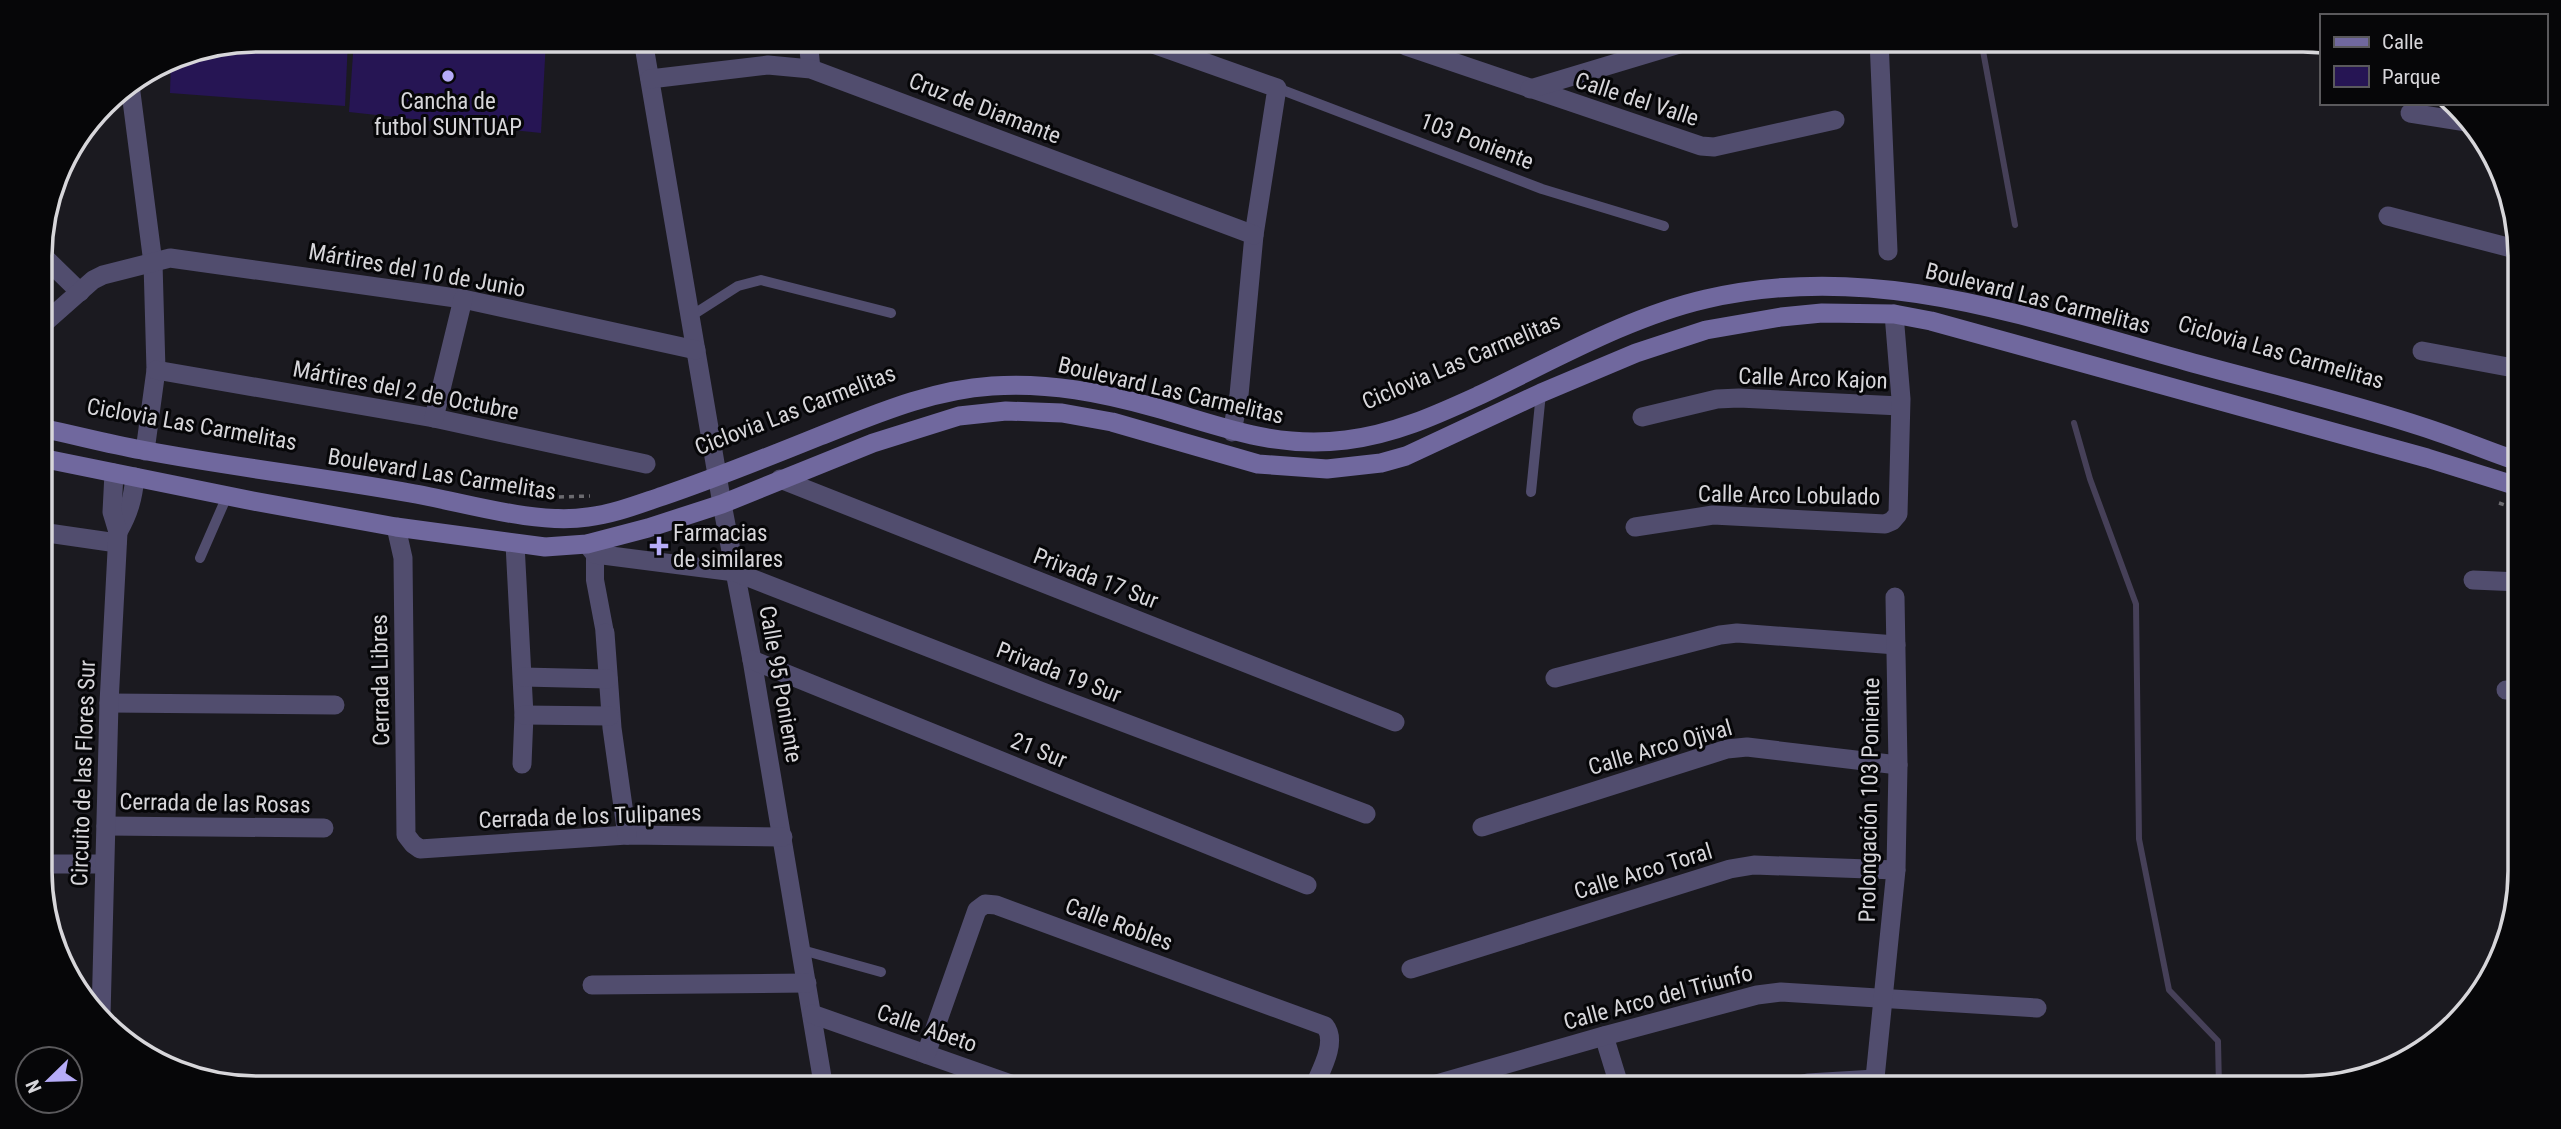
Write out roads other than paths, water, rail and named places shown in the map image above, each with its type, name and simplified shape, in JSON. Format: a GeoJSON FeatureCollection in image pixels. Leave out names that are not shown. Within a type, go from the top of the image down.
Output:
{"type":"FeatureCollection","features":[{"type":"Feature","properties":{"kind":"main road","name":"Boulevard Las Carmelitas"},"geometry":{"type":"LineString","coordinates":[[53,431],[145,451],[375,487],[537,517],[588,517],[615,512],[718,478],[920,398],[975,387],[1046,385],[1101,394],[1161,409],[1232,432],[1286,442],[1341,441],[1385,433],[1419,423],[1669,309],[1709,299],[1788,286],[1849,286],[1891,288],[1984,305],[2421,426],[2508,459]]}},
{"type":"Feature","properties":{"kind":"main road","name":"Boulevard Las Carmelitas"},"geometry":{"type":"LineString","coordinates":[[53,460],[396,527],[515,544],[591,549],[722,504],[915,428],[959,416],[1006,411],[1062,413],[1112,422],[1258,464],[1327,469],[1381,463],[1406,456],[1541,393],[1636,353],[1706,330],[1822,313],[1894,314],[1931,321],[2374,443],[2508,484]]}},
{"type":"Feature","properties":{"kind":"main road"},"geometry":{"type":"LineString","coordinates":[[1286,442],[1287,467]]}},
{"type":"Feature","properties":{"kind":"main road"},"geometry":{"type":"LineString","coordinates":[[370,521],[375,487]]}},
{"type":"Feature","properties":{"kind":"street","name":"Calle 95 Poniente"},"geometry":{"type":"LineString","coordinates":[[645,52],[722,504],[783,837],[822,1076]]}},
{"type":"Feature","properties":{"kind":"street"},"geometry":{"type":"LineString","coordinates":[[809,52],[811,69]]}},
{"type":"Feature","properties":{"kind":"street"},"geometry":{"type":"LineString","coordinates":[[1176,52],[1277,88],[1254,235],[1239,395],[1232,432]]}},
{"type":"Feature","properties":{"kind":"street","name":"Calle del Valle"},"geometry":{"type":"LineString","coordinates":[[1421,52],[1701,146],[1714,147],[1835,120]]}},
{"type":"Feature","properties":{"kind":"street"},"geometry":{"type":"LineString","coordinates":[[1530,89],[1653,52]]}},
{"type":"Feature","properties":{"kind":"street"},"geometry":{"type":"LineString","coordinates":[[1880,52],[1888,251]]}},
{"type":"Feature","properties":{"kind":"street","name":"Cruz de Diamante"},"geometry":{"type":"LineString","coordinates":[[650,79],[768,65],[811,69],[1254,235]]}},
{"type":"Feature","properties":{"kind":"street"},"geometry":{"type":"LineString","coordinates":[[131,96],[153,263],[156,370],[145,451]]}},
{"type":"Feature","properties":{"kind":"street"},"geometry":{"type":"LineString","coordinates":[[2410,113],[2456,120]]}},
{"type":"Feature","properties":{"kind":"street"},"geometry":{"type":"LineString","coordinates":[[2388,216],[2508,247]]}},
{"type":"Feature","properties":{"kind":"street","name":"Mártires del 10 de Junio"},"geometry":{"type":"LineString","coordinates":[[53,316],[103,275],[170,258],[463,299],[696,350]]}},
{"type":"Feature","properties":{"kind":"street"},"geometry":{"type":"LineString","coordinates":[[53,266],[80,292]]}},
{"type":"Feature","properties":{"kind":"street"},"geometry":{"type":"LineString","coordinates":[[434,418],[463,299]]}},
{"type":"Feature","properties":{"kind":"street"},"geometry":{"type":"LineString","coordinates":[[1894,314],[1900,406]]}},
{"type":"Feature","properties":{"kind":"street"},"geometry":{"type":"LineString","coordinates":[[2422,351],[2508,367]]}},
{"type":"Feature","properties":{"kind":"street","name":"Mártires del 2 de Octubre"},"geometry":{"type":"LineString","coordinates":[[156,370],[434,418],[646,464]]}},
{"type":"Feature","properties":{"kind":"street","name":"Calle Arco Kajon"},"geometry":{"type":"LineString","coordinates":[[1642,417],[1717,399],[1739,398],[1900,406]]}},
{"type":"Feature","properties":{"kind":"street","name":"Calle Arco Lobulado"},"geometry":{"type":"LineString","coordinates":[[1635,527],[1713,515],[1885,524],[1892,521],[1898,514],[1900,406]]}},
{"type":"Feature","properties":{"kind":"street","name":"Circuito de las Flores Sur"},"geometry":{"type":"LineString","coordinates":[[101,1004],[109,703],[118,538],[113,512],[114,472]]}},
{"type":"Feature","properties":{"kind":"street","name":"Circuito de las Flores Sur"},"geometry":{"type":"LineString","coordinates":[[118,538],[133,499],[135,477]]}},
{"type":"Feature","properties":{"kind":"street","name":"Privada 17 Sur"},"geometry":{"type":"LineString","coordinates":[[780,479],[1395,722]]}},
{"type":"Feature","properties":{"kind":"street","name":"Cerrada Libres"},"geometry":{"type":"LineString","coordinates":[[396,527],[403,558],[406,835]]}},
{"type":"Feature","properties":{"kind":"street"},"geometry":{"type":"LineString","coordinates":[[53,533],[118,538]]}},
{"type":"Feature","properties":{"kind":"street"},"geometry":{"type":"LineString","coordinates":[[515,544],[523,677],[522,764]]}},
{"type":"Feature","properties":{"kind":"street"},"geometry":{"type":"LineString","coordinates":[[591,549],[605,633],[610,716],[627,835]]}},
{"type":"Feature","properties":{"kind":"street","name":"Privada 19 Sur"},"geometry":{"type":"LineString","coordinates":[[591,549],[736,572],[1366,814]]}},
{"type":"Feature","properties":{"kind":"street"},"geometry":{"type":"LineString","coordinates":[[2473,580],[2508,581]]}},
{"type":"Feature","properties":{"kind":"street","name":"Prolongación 103 Poniente"},"geometry":{"type":"LineString","coordinates":[[1876,1076],[1896,870],[1898,765],[1895,597]]}},
{"type":"Feature","properties":{"kind":"street"},"geometry":{"type":"LineString","coordinates":[[1555,678],[1720,635],[1737,633],[1896,645]]}},
{"type":"Feature","properties":{"kind":"street","name":"21 Sur"},"geometry":{"type":"LineString","coordinates":[[752,660],[1307,886]]}},
{"type":"Feature","properties":{"kind":"street"},"geometry":{"type":"LineString","coordinates":[[523,677],[608,678]]}},
{"type":"Feature","properties":{"kind":"street"},"geometry":{"type":"LineString","coordinates":[[109,703],[335,705]]}},
{"type":"Feature","properties":{"kind":"street"},"geometry":{"type":"LineString","coordinates":[[524,715],[610,716]]}},
{"type":"Feature","properties":{"kind":"street","name":"Calle Arco Ojival"},"geometry":{"type":"LineString","coordinates":[[1482,827],[1727,749],[1747,747],[1898,765]]}},
{"type":"Feature","properties":{"kind":"street","name":"Cerrada de las Rosas"},"geometry":{"type":"LineString","coordinates":[[106,826],[324,828]]}},
{"type":"Feature","properties":{"kind":"street","name":"Cerrada de los Tulipanes"},"geometry":{"type":"LineString","coordinates":[[406,835],[421,849],[627,835],[783,837]]}},
{"type":"Feature","properties":{"kind":"street"},"geometry":{"type":"LineString","coordinates":[[52,864],[104,864]]}},
{"type":"Feature","properties":{"kind":"street","name":"Calle Arco Toral"},"geometry":{"type":"LineString","coordinates":[[1411,970],[1730,869],[1754,865],[1896,870]]}},
{"type":"Feature","properties":{"kind":"street","name":"Calle Robles"},"geometry":{"type":"LineString","coordinates":[[926,1054],[977,910],[985,904],[996,905],[1325,1026],[1331,1042],[1318,1076]]}},
{"type":"Feature","properties":{"kind":"street"},"geometry":{"type":"LineString","coordinates":[[592,985],[807,983]]}},
{"type":"Feature","properties":{"kind":"street","name":"Calle Arco del Triunfo"},"geometry":{"type":"LineString","coordinates":[[1465,1076],[1604,1036],[1782,992],[2037,1008]]}},
{"type":"Feature","properties":{"kind":"street","name":"Calle Abeto"},"geometry":{"type":"LineString","coordinates":[[812,1014],[987,1076]]}},
{"type":"Feature","properties":{"kind":"street"},"geometry":{"type":"LineString","coordinates":[[1604,1036],[1616,1076]]}},
{"type":"Feature","properties":{"kind":"lane","name":"103 Poniente"},"geometry":{"type":"LineString","coordinates":[[1277,88],[1542,189],[1664,226]]}},
{"type":"Feature","properties":{"kind":"lane"},"geometry":{"type":"LineString","coordinates":[[691,316],[738,286],[761,280],[891,313]]}},
{"type":"Feature","properties":{"kind":"lane"},"geometry":{"type":"LineString","coordinates":[[1531,492],[1541,393]]}},
{"type":"Feature","properties":{"kind":"lane"},"geometry":{"type":"LineString","coordinates":[[200,558],[227,496]]}},
{"type":"Feature","properties":{"kind":"lane"},"geometry":{"type":"LineString","coordinates":[[802,950],[881,972]]}},
{"type":"Feature","properties":{"kind":"waterway"},"geometry":{"type":"LineString","coordinates":[[1983,52],[2015,225]]}},
{"type":"Feature","properties":{"kind":"waterway"},"geometry":{"type":"LineString","coordinates":[[2074,423],[2090,479],[2136,604],[2139,839],[2169,990],[2218,1041],[2219,1076]]}},
{"type":"Feature","properties":{"kind":"place","name":"Cancha de futbol SUNTUAP"},"geometry":{"type":"Point","coordinates":[448,76]}},
{"type":"Feature","properties":{"kind":"place","name":"Farmacias de similares"},"geometry":{"type":"Point","coordinates":[659,546]}}]}
